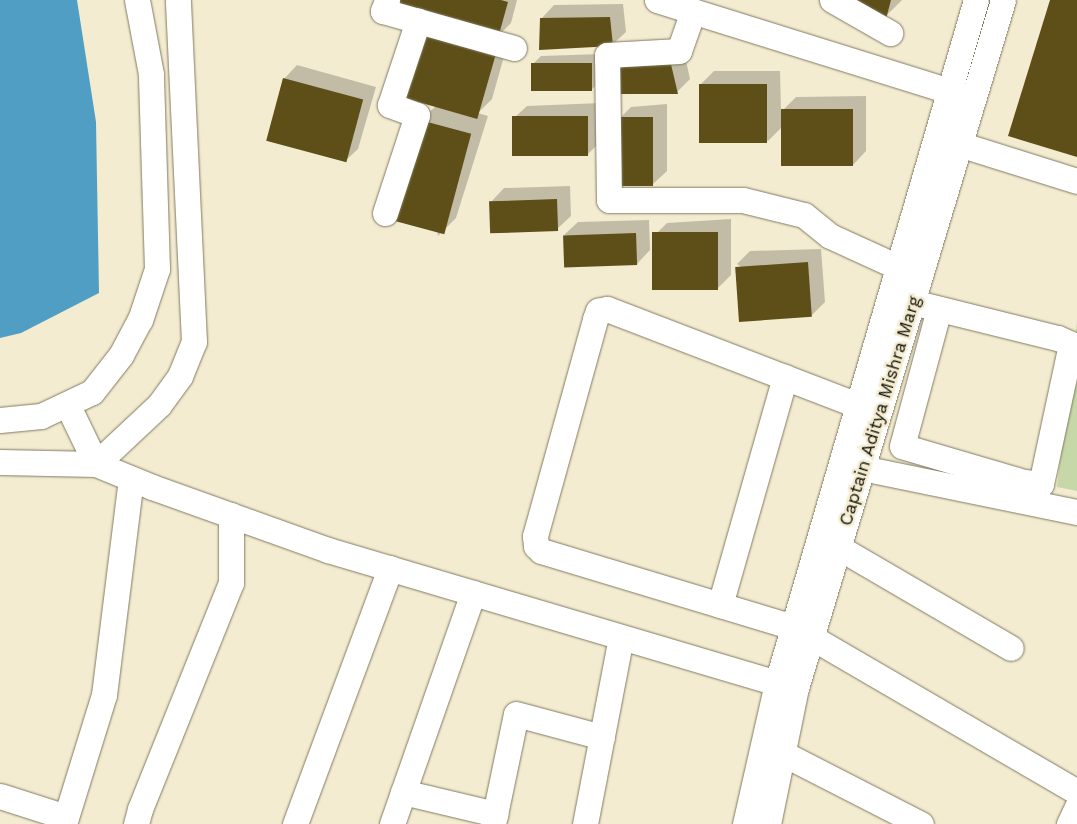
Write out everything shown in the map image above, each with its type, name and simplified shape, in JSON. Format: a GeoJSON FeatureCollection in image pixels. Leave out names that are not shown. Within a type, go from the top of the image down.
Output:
{"type":"FeatureCollection","features":[{"type":"Feature","properties":{"kind":"street"},"geometry":{"type":"LineString","coordinates":[[0,420],[41,416],[68,406],[92,392],[121,355],[140,320],[158,269],[151,74],[137,0]]}},
{"type":"Feature","properties":{"kind":"street"},"geometry":{"type":"LineString","coordinates":[[96,464],[159,405],[180,376],[194,342],[178,0]]}},
{"type":"Feature","properties":{"kind":"street"},"geometry":{"type":"LineString","coordinates":[[387,0],[383,12],[514,48]]}},
{"type":"Feature","properties":{"kind":"street"},"geometry":{"type":"LineString","coordinates":[[657,0],[973,98]]}},
{"type":"Feature","properties":{"kind":"street"},"geometry":{"type":"LineString","coordinates":[[832,0],[890,33]]}},
{"type":"Feature","properties":{"kind":"street","name":"Captain Aditya Mishra Marg"},"geometry":{"type":"LineString","coordinates":[[745,824],[802,632],[857,405],[976,0]]}},
{"type":"Feature","properties":{"kind":"street","name":"Captain Aditya Mishra Marg"},"geometry":{"type":"LineString","coordinates":[[802,632],[838,547],[1003,0]]}},
{"type":"Feature","properties":{"kind":"street"},"geometry":{"type":"LineString","coordinates":[[693,11],[679,51],[607,55],[609,200],[743,200],[804,215],[830,236],[898,267]]}},
{"type":"Feature","properties":{"kind":"street"},"geometry":{"type":"LineString","coordinates":[[385,213],[417,115],[390,105],[418,21]]}},
{"type":"Feature","properties":{"kind":"street"},"geometry":{"type":"LineString","coordinates":[[936,136],[1077,181]]}},
{"type":"Feature","properties":{"kind":"street"},"geometry":{"type":"LineString","coordinates":[[912,302],[1058,338],[1071,344],[1044,478],[1040,484],[1024,482],[902,446],[939,309]]}},
{"type":"Feature","properties":{"kind":"street"},"geometry":{"type":"LineString","coordinates":[[857,405],[607,309],[598,311],[535,536],[536,546],[541,551],[802,632],[1077,792]]}},
{"type":"Feature","properties":{"kind":"street"},"geometry":{"type":"LineString","coordinates":[[720,605],[785,377]]}},
{"type":"Feature","properties":{"kind":"street"},"geometry":{"type":"LineString","coordinates":[[68,406],[96,464]]}},
{"type":"Feature","properties":{"kind":"street"},"geometry":{"type":"LineString","coordinates":[[0,462],[96,464],[131,479],[231,515],[390,568],[786,686]]}},
{"type":"Feature","properties":{"kind":"street"},"geometry":{"type":"LineString","coordinates":[[862,468],[1077,512]]}},
{"type":"Feature","properties":{"kind":"street"},"geometry":{"type":"LineString","coordinates":[[0,796],[65,820],[104,695],[131,479]]}},
{"type":"Feature","properties":{"kind":"street"},"geometry":{"type":"LineString","coordinates":[[136,824],[140,809],[231,583],[231,515]]}},
{"type":"Feature","properties":{"kind":"street"},"geometry":{"type":"LineString","coordinates":[[838,547],[1011,648]]}},
{"type":"Feature","properties":{"kind":"street"},"geometry":{"type":"LineString","coordinates":[[295,824],[390,568]]}},
{"type":"Feature","properties":{"kind":"street"},"geometry":{"type":"LineString","coordinates":[[392,824],[473,593]]}},
{"type":"Feature","properties":{"kind":"street"},"geometry":{"type":"LineString","coordinates":[[585,824],[621,636]]}},
{"type":"Feature","properties":{"kind":"street","name":"Captain Aditya Mishra Marg"},"geometry":{"type":"LineString","coordinates":[[768,824],[782,753],[786,686]]}},
{"type":"Feature","properties":{"kind":"street"},"geometry":{"type":"LineString","coordinates":[[403,792],[494,819],[516,714],[602,737]]}},
{"type":"Feature","properties":{"kind":"street"},"geometry":{"type":"LineString","coordinates":[[782,753],[921,824]]}},
{"type":"Feature","properties":{"kind":"street"},"geometry":{"type":"LineString","coordinates":[[1069,824],[1077,807]]}},
{"type":"Feature","properties":{"kind":"green space"},"geometry":{"type":"Polygon","coordinates":[[[1077,322],[1077,491],[1057,487],[1077,322]]]}},
{"type":"Feature","properties":{"kind":"water"},"geometry":{"type":"Polygon","coordinates":[[[0,0],[77,0],[96,122],[99,293],[21,333],[0,338],[0,0]]]}},
{"type":"Feature","properties":{"kind":"building"},"geometry":{"type":"Polygon","coordinates":[[[394,0],[501,0],[508,2],[498,38],[391,7],[394,0]]]}},
{"type":"Feature","properties":{"kind":"building"},"geometry":{"type":"Polygon","coordinates":[[[850,0],[891,0],[886,19],[850,0]]]}},
{"type":"Feature","properties":{"kind":"building"},"geometry":{"type":"Polygon","coordinates":[[[1050,0],[1077,0],[1077,157],[1008,136],[1050,0]]]}},
{"type":"Feature","properties":{"kind":"building"},"geometry":{"type":"Polygon","coordinates":[[[610,17],[613,46],[539,50],[540,18],[610,17]]]}},
{"type":"Feature","properties":{"kind":"building"},"geometry":{"type":"Polygon","coordinates":[[[425,29],[497,50],[477,119],[405,98],[425,29]]]}},
{"type":"Feature","properties":{"kind":"building"},"geometry":{"type":"Polygon","coordinates":[[[670,60],[678,94],[613,94],[611,63],[670,60]]]}},
{"type":"Feature","properties":{"kind":"building"},"geometry":{"type":"Polygon","coordinates":[[[531,63],[592,63],[592,91],[531,91],[531,63]]]}},
{"type":"Feature","properties":{"kind":"building"},"geometry":{"type":"Polygon","coordinates":[[[283,78],[363,99],[346,162],[266,141],[283,78]]]}},
{"type":"Feature","properties":{"kind":"building"},"geometry":{"type":"Polygon","coordinates":[[[699,84],[767,84],[767,143],[699,143],[699,84]]]}},
{"type":"Feature","properties":{"kind":"building"},"geometry":{"type":"Polygon","coordinates":[[[781,109],[853,109],[853,166],[781,166],[781,109]]]}},
{"type":"Feature","properties":{"kind":"building"},"geometry":{"type":"Polygon","coordinates":[[[512,116],[588,116],[588,156],[512,156],[512,116]]]}},
{"type":"Feature","properties":{"kind":"building"},"geometry":{"type":"Polygon","coordinates":[[[616,117],[653,117],[653,186],[616,186],[616,117]]]}},
{"type":"Feature","properties":{"kind":"building"},"geometry":{"type":"Polygon","coordinates":[[[420,120],[471,134],[444,234],[393,220],[420,120]]]}},
{"type":"Feature","properties":{"kind":"building"},"geometry":{"type":"Polygon","coordinates":[[[557,199],[558,231],[490,233],[489,201],[557,199]]]}},
{"type":"Feature","properties":{"kind":"building"},"geometry":{"type":"Polygon","coordinates":[[[652,232],[718,232],[718,290],[652,290],[652,232]]]}},
{"type":"Feature","properties":{"kind":"building"},"geometry":{"type":"Polygon","coordinates":[[[636,233],[637,265],[564,268],[563,236],[636,233]]]}},
{"type":"Feature","properties":{"kind":"building"},"geometry":{"type":"Polygon","coordinates":[[[808,262],[812,317],[739,322],[735,267],[808,262]]]}}]}
